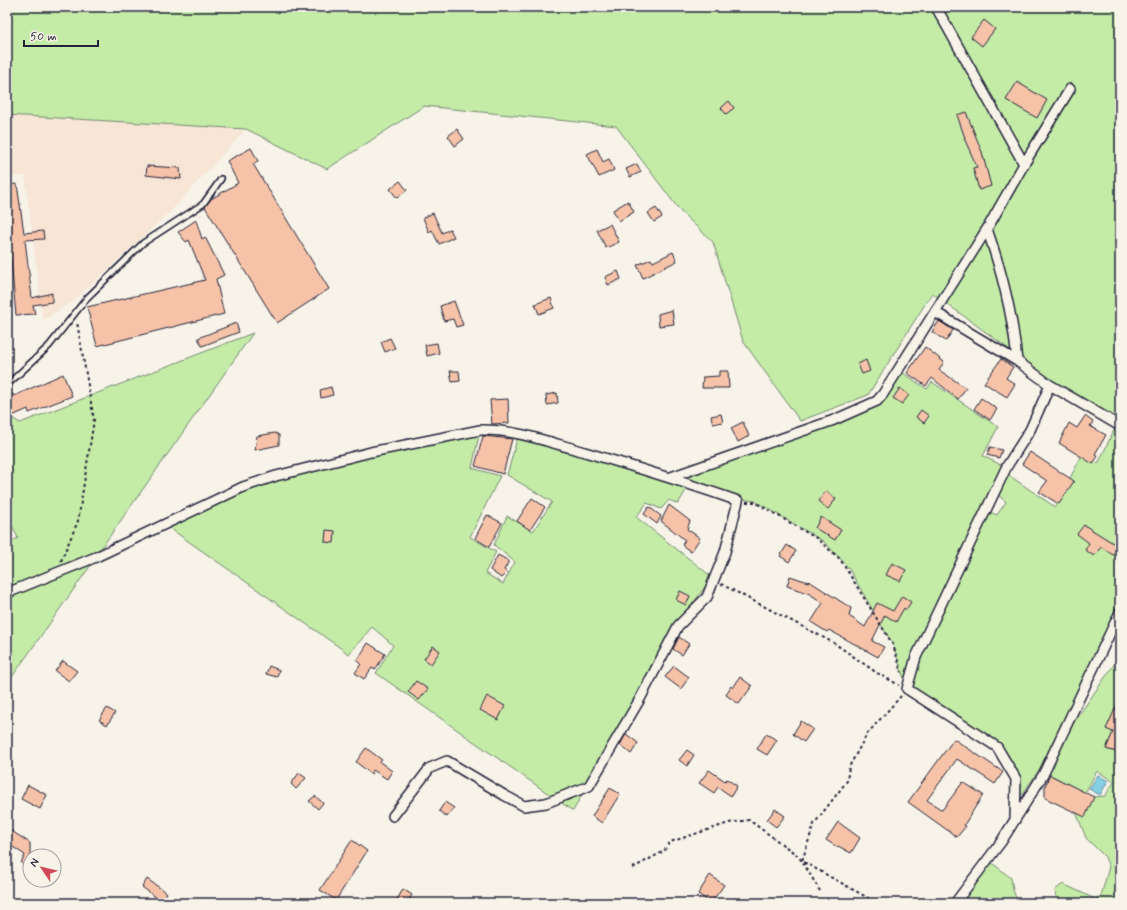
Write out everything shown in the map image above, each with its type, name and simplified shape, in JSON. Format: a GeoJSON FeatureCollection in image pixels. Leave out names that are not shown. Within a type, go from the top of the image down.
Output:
{"type":"FeatureCollection","features":[{"type":"Feature","properties":{"kind":"street"},"geometry":{"type":"LineString","coordinates":[[936,7],[1024,164]]}},
{"type":"Feature","properties":{"kind":"street"},"geometry":{"type":"LineString","coordinates":[[671,477],[834,420],[877,401],[883,394],[987,229],[1024,164],[1070,89]]}},
{"type":"Feature","properties":{"kind":"street"},"geometry":{"type":"LineString","coordinates":[[987,229],[995,252],[1014,328],[1016,361]]}},
{"type":"Feature","properties":{"kind":"street"},"geometry":{"type":"LineString","coordinates":[[935,312],[1016,361],[1050,385],[1120,426]]}},
{"type":"Feature","properties":{"kind":"street"},"geometry":{"type":"LineString","coordinates":[[1015,820],[1016,779],[998,746],[907,690],[916,657],[1006,466],[1030,430],[1050,385]]}},
{"type":"Feature","properties":{"kind":"street"},"geometry":{"type":"LineString","coordinates":[[7,593],[96,556],[214,500],[270,478],[371,452],[480,430],[494,430],[532,437],[671,477],[738,501],[726,552],[707,597],[678,626],[640,699],[589,786],[546,803],[524,806],[447,761],[430,768],[393,816]]}},
{"type":"Feature","properties":{"kind":"street"},"geometry":{"type":"LineString","coordinates":[[955,903],[1015,820],[1043,775],[1120,612]]}},
{"type":"Feature","properties":{"kind":"lane"},"geometry":{"type":"LineString","coordinates":[[7,385],[50,346],[86,298],[143,243],[203,204],[221,179]]}},
{"type":"Feature","properties":{"kind":"path"},"geometry":{"type":"LineString","coordinates":[[56,572],[78,521],[94,420],[75,313]]}},
{"type":"Feature","properties":{"kind":"path"},"geometry":{"type":"LineString","coordinates":[[738,501],[754,502],[765,508],[816,538],[840,559],[893,645],[907,690]]}},
{"type":"Feature","properties":{"kind":"path"},"geometry":{"type":"LineString","coordinates":[[715,580],[834,643],[877,673],[907,690]]}},
{"type":"Feature","properties":{"kind":"path"},"geometry":{"type":"LineString","coordinates":[[802,861],[814,824],[847,781],[849,767],[867,734],[907,690]]}},
{"type":"Feature","properties":{"kind":"path"},"geometry":{"type":"LineString","coordinates":[[633,868],[664,851],[670,842],[729,823],[749,820],[797,855],[820,891]]}},
{"type":"Feature","properties":{"kind":"path"},"geometry":{"type":"LineString","coordinates":[[802,861],[877,903]]}},
{"type":"Feature","properties":{"kind":"shaded area"},"geometry":{"type":"Polygon","coordinates":[[[7,115],[246,129],[171,211],[72,302],[43,320],[25,176],[7,176],[7,115]]]}},
{"type":"Feature","properties":{"kind":"green space"},"geometry":{"type":"Polygon","coordinates":[[[7,7],[1120,7],[1120,420],[1053,381],[932,293],[868,395],[800,421],[743,341],[713,242],[681,212],[616,126],[424,106],[327,169],[246,129],[7,115],[7,7]]]}},
{"type":"Feature","properties":{"kind":"green space"},"geometry":{"type":"Polygon","coordinates":[[[253,333],[100,550],[56,572],[7,588],[7,544],[18,538],[7,515],[7,415],[20,423],[253,333]]]}},
{"type":"Feature","properties":{"kind":"green space"},"geometry":{"type":"Polygon","coordinates":[[[900,371],[927,389],[932,382],[998,427],[983,456],[1003,466],[907,688],[893,645],[849,569],[823,541],[755,501],[739,499],[673,477],[879,403],[900,371]]]}},
{"type":"Feature","properties":{"kind":"green space"},"geometry":{"type":"Polygon","coordinates":[[[1115,428],[1120,431],[1120,607],[1044,763],[1019,799],[1020,781],[1002,746],[910,688],[921,659],[990,512],[997,515],[1006,502],[997,494],[1007,474],[1055,507],[1082,455],[1098,464],[1115,428]]]}},
{"type":"Feature","properties":{"kind":"green space"},"geometry":{"type":"Polygon","coordinates":[[[479,435],[472,468],[500,476],[470,537],[496,552],[485,573],[503,584],[515,562],[494,545],[507,516],[533,531],[552,502],[507,475],[517,439],[688,487],[678,504],[669,500],[661,509],[647,503],[636,517],[712,577],[664,644],[573,811],[376,673],[393,645],[372,627],[349,654],[168,527],[237,496],[280,480],[354,461],[479,435]]]}},
{"type":"Feature","properties":{"kind":"green space"},"geometry":{"type":"Polygon","coordinates":[[[93,562],[7,684],[7,598],[93,562]]]}},
{"type":"Feature","properties":{"kind":"green space"},"geometry":{"type":"Polygon","coordinates":[[[1120,656],[1120,698],[1107,729],[1113,732],[1106,749],[1120,753],[1120,903],[1057,903],[1055,890],[1063,884],[1095,899],[1101,896],[1109,867],[1105,857],[1086,838],[1076,812],[1094,797],[1105,796],[1114,782],[1097,771],[1085,793],[1047,773],[1065,735],[1120,656]]]}},
{"type":"Feature","properties":{"kind":"green space"},"geometry":{"type":"Polygon","coordinates":[[[991,862],[1011,878],[1013,890],[1018,903],[959,903],[991,862]]]}},
{"type":"Feature","properties":{"kind":"water"},"geometry":{"type":"Polygon","coordinates":[[[1098,775],[1108,781],[1100,795],[1089,789],[1098,775]]]}},
{"type":"Feature","properties":{"kind":"building"},"geometry":{"type":"Polygon","coordinates":[[[984,20],[995,29],[982,46],[971,37],[984,20]]]}},
{"type":"Feature","properties":{"kind":"building"},"geometry":{"type":"Polygon","coordinates":[[[1017,82],[1047,100],[1037,118],[1006,100],[1017,82]]]}},
{"type":"Feature","properties":{"kind":"building"},"geometry":{"type":"Polygon","coordinates":[[[729,101],[734,108],[726,114],[721,108],[729,101]]]}},
{"type":"Feature","properties":{"kind":"building"},"geometry":{"type":"Polygon","coordinates":[[[966,112],[982,152],[991,186],[979,190],[973,168],[977,167],[964,138],[957,115],[966,112]]]}},
{"type":"Feature","properties":{"kind":"building"},"geometry":{"type":"Polygon","coordinates":[[[457,129],[464,139],[455,146],[448,136],[457,129]]]}},
{"type":"Feature","properties":{"kind":"building"},"geometry":{"type":"Polygon","coordinates":[[[251,148],[258,161],[253,164],[329,289],[277,323],[205,207],[211,199],[238,183],[227,161],[251,148]]]}},
{"type":"Feature","properties":{"kind":"building"},"geometry":{"type":"Polygon","coordinates":[[[597,149],[603,162],[609,159],[614,170],[599,177],[587,154],[597,149]]]}},
{"type":"Feature","properties":{"kind":"building"},"geometry":{"type":"Polygon","coordinates":[[[637,164],[641,172],[630,177],[626,169],[637,164]]]}},
{"type":"Feature","properties":{"kind":"building"},"geometry":{"type":"Polygon","coordinates":[[[147,166],[180,168],[181,179],[146,175],[147,166]]]}},
{"type":"Feature","properties":{"kind":"building"},"geometry":{"type":"Polygon","coordinates":[[[400,181],[407,190],[397,198],[390,189],[400,181]]]}},
{"type":"Feature","properties":{"kind":"building"},"geometry":{"type":"Polygon","coordinates":[[[17,184],[24,233],[43,231],[44,239],[25,240],[32,298],[52,293],[52,302],[33,305],[35,314],[16,315],[7,217],[7,185],[17,184]]]}},
{"type":"Feature","properties":{"kind":"building"},"geometry":{"type":"Polygon","coordinates":[[[628,201],[634,212],[619,221],[613,210],[628,201]]]}},
{"type":"Feature","properties":{"kind":"building"},"geometry":{"type":"Polygon","coordinates":[[[656,208],[662,217],[654,222],[648,213],[656,208]]]}},
{"type":"Feature","properties":{"kind":"building"},"geometry":{"type":"Polygon","coordinates":[[[433,213],[442,233],[450,229],[454,237],[439,244],[432,230],[429,232],[423,218],[433,213]]]}},
{"type":"Feature","properties":{"kind":"building"},"geometry":{"type":"Polygon","coordinates":[[[196,220],[202,239],[205,237],[224,275],[216,279],[224,314],[97,346],[87,307],[205,280],[189,240],[186,242],[178,232],[196,220]]]}},
{"type":"Feature","properties":{"kind":"building"},"geometry":{"type":"Polygon","coordinates":[[[610,224],[619,242],[606,248],[597,230],[610,224]]]}},
{"type":"Feature","properties":{"kind":"building"},"geometry":{"type":"Polygon","coordinates":[[[673,252],[677,261],[643,278],[637,265],[651,259],[653,262],[673,252]]]}},
{"type":"Feature","properties":{"kind":"building"},"geometry":{"type":"Polygon","coordinates":[[[618,271],[621,279],[608,285],[605,277],[618,271]]]}},
{"type":"Feature","properties":{"kind":"building"},"geometry":{"type":"Polygon","coordinates":[[[551,298],[554,308],[539,314],[535,304],[551,298]]]}},
{"type":"Feature","properties":{"kind":"building"},"geometry":{"type":"Polygon","coordinates":[[[454,301],[463,325],[456,327],[453,319],[444,321],[440,306],[454,301]]]}},
{"type":"Feature","properties":{"kind":"building"},"geometry":{"type":"Polygon","coordinates":[[[672,310],[674,324],[659,326],[658,314],[672,310]]]}},
{"type":"Feature","properties":{"kind":"building"},"geometry":{"type":"Polygon","coordinates":[[[939,321],[953,330],[946,341],[932,332],[939,321]]]}},
{"type":"Feature","properties":{"kind":"building"},"geometry":{"type":"Polygon","coordinates":[[[236,323],[239,332],[202,346],[198,338],[236,323]]]}},
{"type":"Feature","properties":{"kind":"building"},"geometry":{"type":"Polygon","coordinates":[[[390,338],[395,348],[385,352],[381,342],[390,338]]]}},
{"type":"Feature","properties":{"kind":"building"},"geometry":{"type":"Polygon","coordinates":[[[437,343],[439,353],[427,356],[425,345],[437,343]]]}},
{"type":"Feature","properties":{"kind":"building"},"geometry":{"type":"Polygon","coordinates":[[[925,347],[944,362],[939,370],[966,388],[958,399],[932,378],[926,386],[907,373],[925,347]]]}},
{"type":"Feature","properties":{"kind":"building"},"geometry":{"type":"Polygon","coordinates":[[[1001,359],[1013,367],[1006,378],[1015,384],[1007,397],[984,383],[1001,359]]]}},
{"type":"Feature","properties":{"kind":"building"},"geometry":{"type":"Polygon","coordinates":[[[866,360],[870,371],[862,374],[858,364],[866,360]]]}},
{"type":"Feature","properties":{"kind":"building"},"geometry":{"type":"Polygon","coordinates":[[[450,371],[459,371],[460,381],[452,382],[450,371]]]}},
{"type":"Feature","properties":{"kind":"building"},"geometry":{"type":"Polygon","coordinates":[[[719,371],[728,371],[729,388],[702,388],[703,377],[719,376],[719,371]]]}},
{"type":"Feature","properties":{"kind":"building"},"geometry":{"type":"Polygon","coordinates":[[[63,374],[72,396],[29,413],[28,409],[12,416],[7,405],[7,397],[13,394],[14,396],[63,374]]]}},
{"type":"Feature","properties":{"kind":"building"},"geometry":{"type":"Polygon","coordinates":[[[331,387],[333,395],[321,398],[320,390],[331,387]]]}},
{"type":"Feature","properties":{"kind":"building"},"geometry":{"type":"Polygon","coordinates":[[[900,388],[909,395],[902,404],[893,398],[900,388]]]}},
{"type":"Feature","properties":{"kind":"building"},"geometry":{"type":"Polygon","coordinates":[[[557,393],[558,403],[547,405],[546,395],[557,393]]]}},
{"type":"Feature","properties":{"kind":"building"},"geometry":{"type":"Polygon","coordinates":[[[981,398],[997,409],[990,420],[974,409],[981,398]]]}},
{"type":"Feature","properties":{"kind":"building"},"geometry":{"type":"Polygon","coordinates":[[[508,399],[509,423],[492,424],[490,400],[508,399]]]}},
{"type":"Feature","properties":{"kind":"building"},"geometry":{"type":"Polygon","coordinates":[[[921,410],[929,416],[924,423],[916,417],[921,410]]]}},
{"type":"Feature","properties":{"kind":"building"},"geometry":{"type":"Polygon","coordinates":[[[721,414],[723,422],[713,424],[711,416],[721,414]]]}},
{"type":"Feature","properties":{"kind":"building"},"geometry":{"type":"Polygon","coordinates":[[[1085,416],[1093,422],[1090,426],[1106,435],[1095,454],[1098,456],[1093,464],[1059,443],[1069,423],[1077,428],[1085,416]]]}},
{"type":"Feature","properties":{"kind":"building"},"geometry":{"type":"Polygon","coordinates":[[[743,422],[749,436],[738,442],[731,428],[743,422]]]}},
{"type":"Feature","properties":{"kind":"building"},"geometry":{"type":"Polygon","coordinates":[[[275,433],[279,435],[279,445],[255,450],[257,436],[275,433]]]}},
{"type":"Feature","properties":{"kind":"building"},"geometry":{"type":"Polygon","coordinates":[[[483,436],[512,439],[503,474],[475,466],[483,436]]]}},
{"type":"Feature","properties":{"kind":"building"},"geometry":{"type":"Polygon","coordinates":[[[990,447],[1002,450],[999,458],[987,455],[990,447]]]}},
{"type":"Feature","properties":{"kind":"building"},"geometry":{"type":"Polygon","coordinates":[[[1030,452],[1074,481],[1059,504],[1039,492],[1047,481],[1022,464],[1030,452]]]}},
{"type":"Feature","properties":{"kind":"building"},"geometry":{"type":"Polygon","coordinates":[[[826,491],[836,499],[828,509],[818,501],[826,491]]]}},
{"type":"Feature","properties":{"kind":"building"},"geometry":{"type":"Polygon","coordinates":[[[532,498],[545,507],[530,530],[517,521],[532,498]]]}},
{"type":"Feature","properties":{"kind":"building"},"geometry":{"type":"Polygon","coordinates":[[[669,505],[690,521],[687,529],[700,538],[691,552],[682,545],[685,540],[661,521],[669,505]]]}},
{"type":"Feature","properties":{"kind":"building"},"geometry":{"type":"Polygon","coordinates":[[[649,507],[661,516],[657,524],[644,514],[649,507]]]}},
{"type":"Feature","properties":{"kind":"building"},"geometry":{"type":"Polygon","coordinates":[[[487,515],[502,523],[489,547],[475,538],[487,515]]]}},
{"type":"Feature","properties":{"kind":"building"},"geometry":{"type":"Polygon","coordinates":[[[821,517],[841,530],[835,540],[815,528],[821,517]]]}},
{"type":"Feature","properties":{"kind":"building"},"geometry":{"type":"Polygon","coordinates":[[[1084,525],[1118,546],[1113,555],[1101,547],[1094,556],[1085,550],[1089,543],[1077,534],[1084,525]]]}},
{"type":"Feature","properties":{"kind":"building"},"geometry":{"type":"Polygon","coordinates":[[[326,530],[335,531],[334,543],[325,542],[326,530]]]}},
{"type":"Feature","properties":{"kind":"building"},"geometry":{"type":"Polygon","coordinates":[[[787,545],[796,551],[789,562],[780,556],[787,545]]]}},
{"type":"Feature","properties":{"kind":"building"},"geometry":{"type":"Polygon","coordinates":[[[498,555],[509,561],[504,570],[507,572],[501,578],[490,570],[498,555]]]}},
{"type":"Feature","properties":{"kind":"building"},"geometry":{"type":"Polygon","coordinates":[[[892,563],[906,570],[900,581],[886,575],[892,563]]]}},
{"type":"Feature","properties":{"kind":"building"},"geometry":{"type":"Polygon","coordinates":[[[790,576],[808,582],[809,581],[851,608],[849,616],[865,627],[877,603],[893,611],[902,596],[911,602],[906,610],[904,608],[896,622],[885,615],[872,641],[884,647],[878,657],[829,630],[827,632],[811,622],[823,603],[810,594],[787,586],[790,576]]]}},
{"type":"Feature","properties":{"kind":"building"},"geometry":{"type":"Polygon","coordinates":[[[680,591],[690,596],[686,605],[676,600],[680,591]]]}},
{"type":"Feature","properties":{"kind":"building"},"geometry":{"type":"Polygon","coordinates":[[[679,637],[689,644],[682,655],[673,649],[679,637]]]}},
{"type":"Feature","properties":{"kind":"building"},"geometry":{"type":"Polygon","coordinates":[[[368,643],[385,654],[375,670],[372,668],[364,679],[355,673],[361,664],[357,661],[368,643]]]}},
{"type":"Feature","properties":{"kind":"building"},"geometry":{"type":"Polygon","coordinates":[[[433,646],[440,651],[431,664],[424,659],[433,646]]]}},
{"type":"Feature","properties":{"kind":"building"},"geometry":{"type":"Polygon","coordinates":[[[63,661],[77,671],[69,681],[55,671],[63,661]]]}},
{"type":"Feature","properties":{"kind":"building"},"geometry":{"type":"Polygon","coordinates":[[[269,666],[279,670],[277,677],[266,674],[269,666]]]}},
{"type":"Feature","properties":{"kind":"building"},"geometry":{"type":"Polygon","coordinates":[[[674,666],[689,677],[681,689],[665,677],[674,666]]]}},
{"type":"Feature","properties":{"kind":"building"},"geometry":{"type":"Polygon","coordinates":[[[740,677],[752,686],[739,704],[726,695],[731,686],[733,688],[740,677]]]}},
{"type":"Feature","properties":{"kind":"building"},"geometry":{"type":"Polygon","coordinates":[[[416,681],[428,689],[419,700],[408,692],[416,681]]]}},
{"type":"Feature","properties":{"kind":"building"},"geometry":{"type":"Polygon","coordinates":[[[487,696],[505,706],[498,720],[480,710],[487,696]]]}},
{"type":"Feature","properties":{"kind":"building"},"geometry":{"type":"Polygon","coordinates":[[[1120,698],[1120,753],[1106,749],[1113,732],[1106,729],[1120,698]]]}},
{"type":"Feature","properties":{"kind":"building"},"geometry":{"type":"Polygon","coordinates":[[[107,708],[115,713],[107,725],[99,720],[107,708]]]}},
{"type":"Feature","properties":{"kind":"building"},"geometry":{"type":"Polygon","coordinates":[[[801,721],[813,729],[804,742],[793,734],[801,721]]]}},
{"type":"Feature","properties":{"kind":"building"},"geometry":{"type":"Polygon","coordinates":[[[626,734],[638,743],[631,754],[620,745],[626,734]]]}},
{"type":"Feature","properties":{"kind":"building"},"geometry":{"type":"Polygon","coordinates":[[[766,734],[777,740],[767,755],[757,749],[766,734]]]}},
{"type":"Feature","properties":{"kind":"building"},"geometry":{"type":"Polygon","coordinates":[[[954,739],[1003,772],[995,784],[957,759],[927,800],[942,810],[963,782],[983,795],[964,825],[966,826],[957,837],[908,802],[954,739]]]}},
{"type":"Feature","properties":{"kind":"building"},"geometry":{"type":"Polygon","coordinates":[[[366,748],[382,760],[380,762],[392,771],[387,779],[373,770],[371,774],[356,762],[366,748]]]}},
{"type":"Feature","properties":{"kind":"building"},"geometry":{"type":"Polygon","coordinates":[[[687,750],[694,755],[687,766],[679,760],[687,750]]]}},
{"type":"Feature","properties":{"kind":"building"},"geometry":{"type":"Polygon","coordinates":[[[709,770],[725,781],[727,779],[737,786],[731,796],[718,787],[714,793],[699,783],[709,770]]]}},
{"type":"Feature","properties":{"kind":"building"},"geometry":{"type":"Polygon","coordinates":[[[299,773],[306,778],[296,789],[291,784],[299,773]]]}},
{"type":"Feature","properties":{"kind":"building"},"geometry":{"type":"Polygon","coordinates":[[[1050,775],[1094,797],[1085,817],[1045,798],[1045,786],[1050,775]]]}},
{"type":"Feature","properties":{"kind":"building"},"geometry":{"type":"Polygon","coordinates":[[[28,785],[47,795],[40,809],[21,799],[28,785]]]}},
{"type":"Feature","properties":{"kind":"building"},"geometry":{"type":"Polygon","coordinates":[[[610,788],[620,794],[602,823],[592,816],[610,788]]]}},
{"type":"Feature","properties":{"kind":"building"},"geometry":{"type":"Polygon","coordinates":[[[315,796],[323,803],[318,809],[309,801],[315,796]]]}},
{"type":"Feature","properties":{"kind":"building"},"geometry":{"type":"Polygon","coordinates":[[[445,802],[454,808],[447,817],[439,811],[445,802]]]}},
{"type":"Feature","properties":{"kind":"building"},"geometry":{"type":"Polygon","coordinates":[[[775,809],[785,816],[776,827],[767,820],[775,809]]]}},
{"type":"Feature","properties":{"kind":"building"},"geometry":{"type":"Polygon","coordinates":[[[838,822],[860,838],[851,853],[826,840],[838,822]]]}},
{"type":"Feature","properties":{"kind":"building"},"geometry":{"type":"Polygon","coordinates":[[[7,828],[30,843],[30,848],[22,848],[22,853],[7,843],[7,828]]]}},
{"type":"Feature","properties":{"kind":"building"},"geometry":{"type":"Polygon","coordinates":[[[352,840],[367,851],[336,900],[320,890],[352,840]]]}},
{"type":"Feature","properties":{"kind":"building"},"geometry":{"type":"Polygon","coordinates":[[[710,875],[724,885],[711,903],[698,894],[710,875]]]}},
{"type":"Feature","properties":{"kind":"building"},"geometry":{"type":"Polygon","coordinates":[[[147,879],[167,893],[161,901],[142,887],[147,879]]]}},
{"type":"Feature","properties":{"kind":"building"},"geometry":{"type":"Polygon","coordinates":[[[403,889],[412,895],[407,903],[402,903],[397,900],[403,889]]]}}]}
